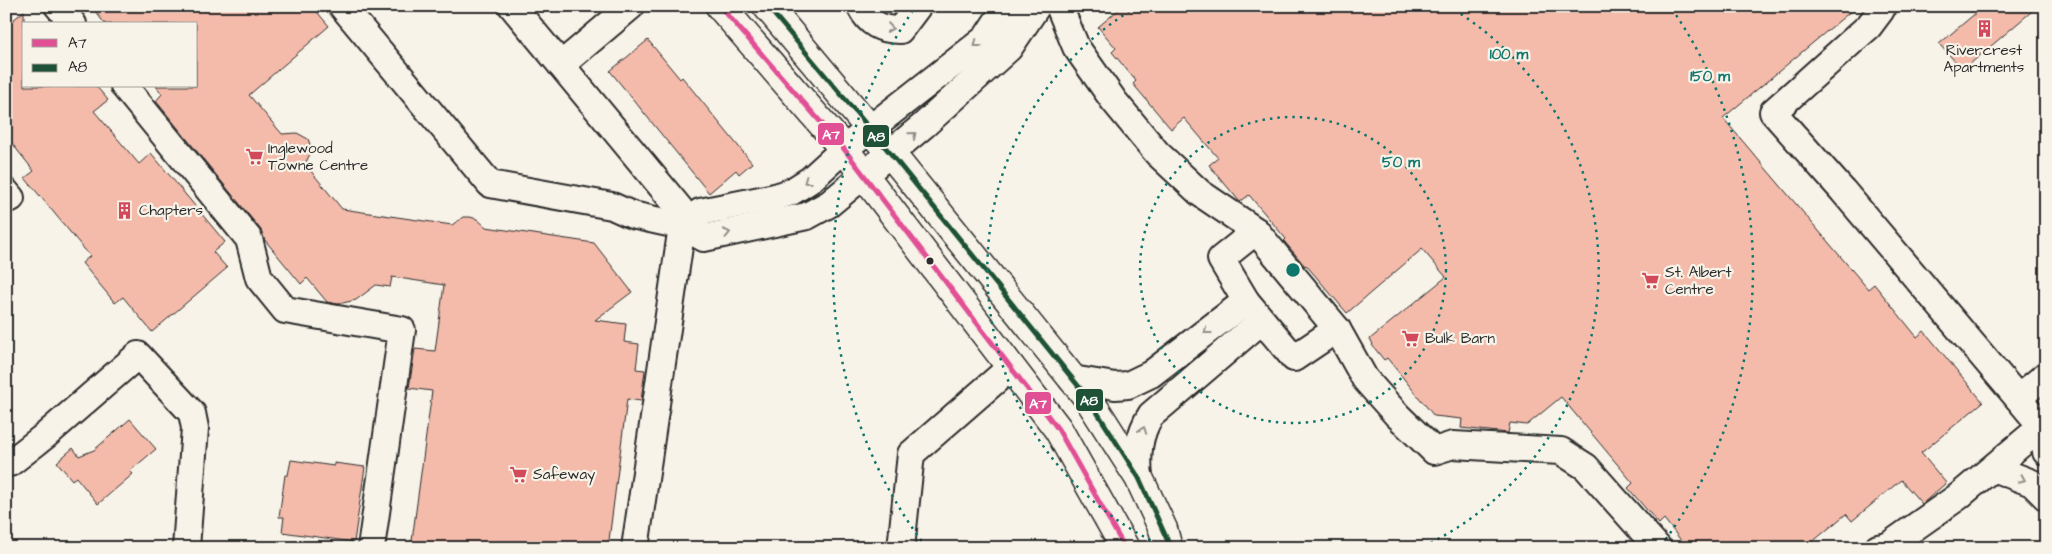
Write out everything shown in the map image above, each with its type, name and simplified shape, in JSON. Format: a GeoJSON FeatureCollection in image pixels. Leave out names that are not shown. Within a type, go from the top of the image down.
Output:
{"type":"FeatureCollection","features":[{"type":"Feature","properties":{"kind":"main road"},"geometry":{"type":"LineString","coordinates":[[720,6],[844,149],[1058,429],[1125,548]]}},
{"type":"Feature","properties":{"kind":"main road"},"geometry":{"type":"LineString","coordinates":[[767,6],[870,129],[1088,398],[1139,478],[1167,542]]}},
{"type":"Feature","properties":{"kind":"lane"},"geometry":{"type":"LineString","coordinates":[[58,6],[71,22]]}},
{"type":"Feature","properties":{"kind":"lane"},"geometry":{"type":"LineString","coordinates":[[512,6],[680,209],[682,226],[635,548]]}},
{"type":"Feature","properties":{"kind":"lane"},"geometry":{"type":"LineString","coordinates":[[860,6],[866,18],[886,30],[900,30],[918,6]]}},
{"type":"Feature","properties":{"kind":"lane"},"geometry":{"type":"LineString","coordinates":[[682,226],[700,212],[775,197],[791,192],[810,180],[844,149],[986,38],[1007,6]]}},
{"type":"Feature","properties":{"kind":"lane"},"geometry":{"type":"LineString","coordinates":[[349,8],[490,184],[612,206],[632,214],[682,226],[704,238],[807,216],[829,204],[890,154],[1009,48],[1038,6]]}},
{"type":"Feature","properties":{"kind":"lane"},"geometry":{"type":"LineString","coordinates":[[1059,6],[1076,48],[1114,101],[1157,153],[1200,193],[1256,231],[1337,329],[1365,379],[1397,415],[1434,451],[1453,445],[1561,451],[1586,467],[1658,548]]}},
{"type":"Feature","properties":{"kind":"lane"},"geometry":{"type":"LineString","coordinates":[[1878,548],[1888,546],[1960,496],[1993,468],[2044,434],[2018,398],[1843,191],[1773,112],[1869,26],[1881,10],[1881,6]]}},
{"type":"Feature","properties":{"kind":"lane"},"geometry":{"type":"LineString","coordinates":[[561,65],[619,10]]}},
{"type":"Feature","properties":{"kind":"lane"},"geometry":{"type":"LineString","coordinates":[[126,88],[249,239],[259,278],[284,310],[402,330],[371,548]]}},
{"type":"Feature","properties":{"kind":"lane"},"geometry":{"type":"LineString","coordinates":[[1256,231],[1221,259],[1246,301],[1262,321],[1294,358],[1337,329]]}},
{"type":"Feature","properties":{"kind":"lane"},"geometry":{"type":"LineString","coordinates":[[1072,379],[1115,386],[1128,385],[1152,374],[1246,301]]}},
{"type":"Feature","properties":{"kind":"lane"},"geometry":{"type":"LineString","coordinates":[[1139,478],[1137,455],[1139,443],[1145,424],[1151,415],[1262,321]]}},
{"type":"Feature","properties":{"kind":"lane"},"geometry":{"type":"LineString","coordinates":[[6,462],[10,463],[46,435],[138,355],[192,413],[195,428],[186,548]]}},
{"type":"Feature","properties":{"kind":"lane"},"geometry":{"type":"LineString","coordinates":[[901,548],[911,454],[1011,367]]}},
{"type":"Feature","properties":{"kind":"lane"},"geometry":{"type":"LineString","coordinates":[[2018,398],[2046,375]]}},
{"type":"Feature","properties":{"kind":"lane"},"geometry":{"type":"LineString","coordinates":[[1993,468],[2032,483],[2046,497]]}},
{"type":"Feature","properties":{"kind":"building"},"geometry":{"type":"Polygon","coordinates":[[[91,6],[312,6],[329,26],[249,95],[282,134],[297,133],[308,139],[312,150],[305,164],[342,209],[452,225],[463,217],[470,217],[477,219],[486,227],[594,243],[632,292],[595,320],[626,324],[624,342],[639,344],[636,369],[645,370],[641,401],[627,399],[608,548],[411,548],[432,391],[409,388],[415,349],[435,351],[444,285],[392,277],[390,287],[376,285],[356,300],[338,304],[327,302],[307,278],[301,284],[264,239],[261,230],[156,101],[162,94],[158,88],[198,88],[198,22],[103,22],[91,6]]]}},
{"type":"Feature","properties":{"kind":"building","name":"St. Albert Centre"},"geometry":{"type":"Polygon","coordinates":[[[1123,6],[1857,6],[1723,118],[1868,289],[1874,284],[1917,337],[1924,331],[1983,402],[1921,453],[1946,483],[1922,504],[1901,480],[1852,521],[1846,514],[1805,548],[1687,548],[1664,519],[1659,524],[1628,488],[1633,483],[1561,397],[1527,425],[1510,423],[1508,433],[1461,428],[1462,419],[1434,416],[1387,358],[1384,360],[1372,345],[1370,339],[1446,277],[1422,249],[1347,313],[1284,241],[1286,239],[1249,195],[1240,202],[1209,165],[1218,158],[1184,118],[1171,129],[1133,84],[1136,81],[1112,52],[1116,48],[1098,27],[1123,6]]]}},
{"type":"Feature","properties":{"kind":"building","name":"Rivercrest Apartments"},"geometry":{"type":"Polygon","coordinates":[[[1984,6],[2038,6],[1963,70],[1939,44],[1984,6]]]}},
{"type":"Feature","properties":{"kind":"building","name":"Chapters"},"geometry":{"type":"Polygon","coordinates":[[[24,11],[24,22],[22,22],[22,88],[98,88],[108,100],[94,111],[139,164],[151,153],[225,242],[213,252],[227,268],[152,332],[123,297],[115,303],[82,263],[90,256],[25,178],[34,171],[6,136],[6,26],[24,11]]]}},
{"type":"Feature","properties":{"kind":"building"},"geometry":{"type":"Polygon","coordinates":[[[648,40],[680,79],[682,77],[752,163],[739,174],[736,170],[709,193],[610,71],[648,40]]]}},
{"type":"Feature","properties":{"kind":"building"},"geometry":{"type":"Polygon","coordinates":[[[130,419],[156,449],[130,471],[133,474],[98,504],[76,477],[72,480],[57,462],[73,448],[79,456],[94,450],[130,419]]]}},
{"type":"Feature","properties":{"kind":"building"},"geometry":{"type":"Polygon","coordinates":[[[291,460],[334,466],[334,463],[365,467],[354,542],[282,532],[284,517],[279,517],[285,475],[288,475],[291,460]]]}},
{"type":"Feature","properties":{"kind":"transit line","name":"A7"},"geometry":{"type":"LineString","coordinates":[[720,6],[844,149],[1058,429],[1125,548]]}},
{"type":"Feature","properties":{"kind":"transit line","name":"A8"},"geometry":{"type":"LineString","coordinates":[[767,6],[891,154],[1088,398],[1139,478],[1171,548]]}},
{"type":"Feature","properties":{"kind":"place","name":"Rivercrest Apartments"},"geometry":{"type":"Point","coordinates":[1984,29]}},
{"type":"Feature","properties":{"kind":"place","name":"Inglewood Towne Centre"},"geometry":{"type":"Point","coordinates":[254,157]}},
{"type":"Feature","properties":{"kind":"place","name":"Chapters"},"geometry":{"type":"Point","coordinates":[125,210]}},
{"type":"Feature","properties":{"kind":"place","name":"St. Albert Centre"},"geometry":{"type":"Point","coordinates":[1651,281]}},
{"type":"Feature","properties":{"kind":"place","name":"Bulk Barn"},"geometry":{"type":"Point","coordinates":[1411,338]}},
{"type":"Feature","properties":{"kind":"place","name":"Safeway"},"geometry":{"type":"Point","coordinates":[519,474]}}]}
